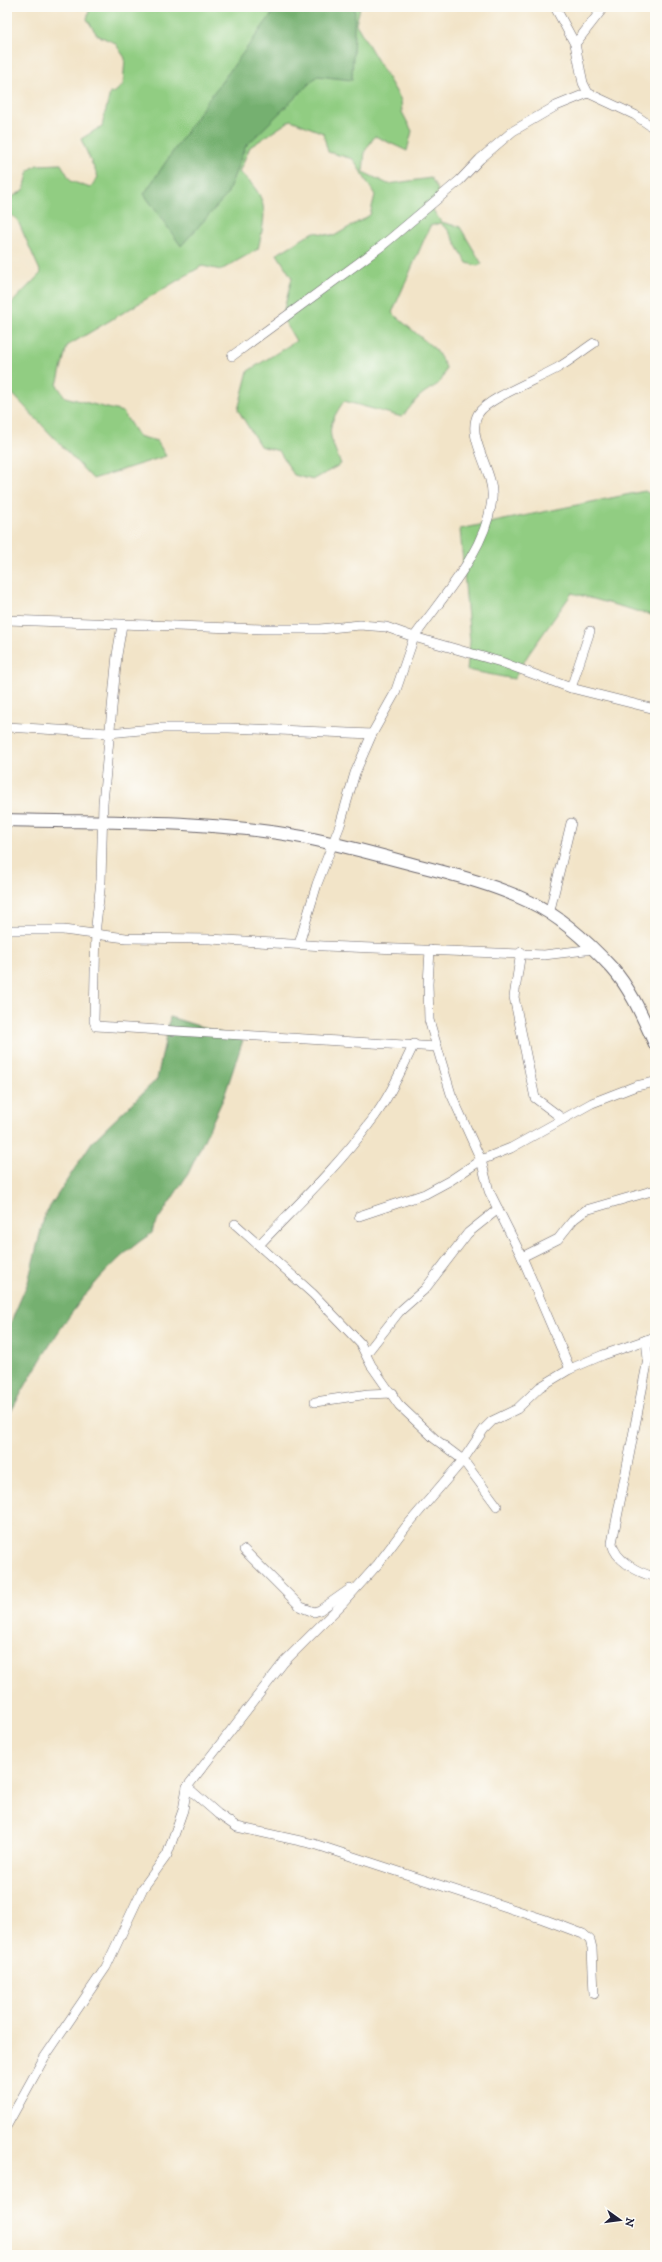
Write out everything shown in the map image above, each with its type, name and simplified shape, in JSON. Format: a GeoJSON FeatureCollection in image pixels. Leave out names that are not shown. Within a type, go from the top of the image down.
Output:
{"type":"FeatureCollection","features":[{"type":"Feature","properties":{"kind":"main road"},"geometry":{"type":"LineString","coordinates":[[7,820],[102,820],[255,831],[302,837],[474,881],[530,902],[549,914],[594,949],[614,969],[625,985],[655,1044]]}},
{"type":"Feature","properties":{"kind":"street"},"geometry":{"type":"LineString","coordinates":[[555,7],[575,44],[583,83],[588,93],[635,115],[655,129]]}},
{"type":"Feature","properties":{"kind":"street"},"geometry":{"type":"LineString","coordinates":[[575,44],[604,7]]}},
{"type":"Feature","properties":{"kind":"street"},"geometry":{"type":"LineString","coordinates":[[232,356],[366,258],[460,180],[480,159],[513,131],[556,106],[588,93]]}},
{"type":"Feature","properties":{"kind":"street"},"geometry":{"type":"LineString","coordinates":[[299,944],[317,884],[333,844],[355,773],[372,734],[395,694],[414,637],[475,550],[488,514],[492,498],[490,476],[474,434],[478,413],[488,404],[559,367],[594,343]]}},
{"type":"Feature","properties":{"kind":"street"},"geometry":{"type":"LineString","coordinates":[[7,620],[262,630],[320,629],[360,625],[386,627],[414,637],[501,662],[571,688],[655,709]]}},
{"type":"Feature","properties":{"kind":"street"},"geometry":{"type":"LineString","coordinates":[[122,625],[109,732],[102,820],[101,881],[96,925],[97,935],[94,1021],[96,1026],[414,1044],[437,1047]]}},
{"type":"Feature","properties":{"kind":"street"},"geometry":{"type":"LineString","coordinates":[[571,688],[590,631]]}},
{"type":"Feature","properties":{"kind":"street"},"geometry":{"type":"LineString","coordinates":[[7,727],[109,732],[162,728],[229,728],[372,734]]}},
{"type":"Feature","properties":{"kind":"street"},"geometry":{"type":"LineString","coordinates":[[549,914],[571,823]]}},
{"type":"Feature","properties":{"kind":"street"},"geometry":{"type":"LineString","coordinates":[[7,930],[63,930],[126,938],[210,939],[430,950],[521,952],[544,955],[594,949]]}},
{"type":"Feature","properties":{"kind":"street"},"geometry":{"type":"LineString","coordinates":[[430,950],[428,984],[429,1020],[451,1094],[481,1160],[489,1191],[522,1257],[570,1369]]}},
{"type":"Feature","properties":{"kind":"street"},"geometry":{"type":"LineString","coordinates":[[521,952],[514,997],[535,1098],[563,1119]]}},
{"type":"Feature","properties":{"kind":"street"},"geometry":{"type":"LineString","coordinates":[[260,1244],[335,1165],[370,1124],[389,1093],[414,1044]]}},
{"type":"Feature","properties":{"kind":"street"},"geometry":{"type":"LineString","coordinates":[[359,1216],[425,1194],[451,1180],[481,1160],[510,1148],[592,1103],[636,1086],[655,1082]]}},
{"type":"Feature","properties":{"kind":"street"},"geometry":{"type":"LineString","coordinates":[[522,1257],[558,1239],[574,1219],[586,1210],[655,1190]]}},
{"type":"Feature","properties":{"kind":"street"},"geometry":{"type":"LineString","coordinates":[[366,1354],[399,1312],[425,1288],[468,1233],[498,1209]]}},
{"type":"Feature","properties":{"kind":"street"},"geometry":{"type":"LineString","coordinates":[[235,1224],[260,1244],[360,1343],[371,1365],[393,1393],[399,1404],[412,1419],[463,1460],[497,1506]]}},
{"type":"Feature","properties":{"kind":"street"},"geometry":{"type":"LineString","coordinates":[[7,2125],[44,2058],[106,1967],[143,1888],[167,1854],[183,1810],[187,1787],[284,1662],[365,1579],[463,1460],[484,1429],[492,1421],[517,1409],[540,1387],[570,1369],[603,1355],[655,1337]]}},
{"type":"Feature","properties":{"kind":"street"},"geometry":{"type":"LineString","coordinates":[[646,1340],[648,1359],[612,1543],[613,1551],[618,1557],[629,1565],[655,1577]]}},
{"type":"Feature","properties":{"kind":"street"},"geometry":{"type":"LineString","coordinates":[[315,1402],[368,1394],[393,1393]]}},
{"type":"Feature","properties":{"kind":"street"},"geometry":{"type":"LineString","coordinates":[[244,1550],[302,1607],[314,1612],[320,1610],[365,1579]]}},
{"type":"Feature","properties":{"kind":"street"},"geometry":{"type":"LineString","coordinates":[[187,1787],[227,1821],[237,1827],[314,1844],[543,1919],[584,1934],[590,1940],[592,1948],[594,1994]]}},
{"type":"Feature","properties":{"kind":"green space"},"geometry":{"type":"Polygon","coordinates":[[[90,7],[360,7],[356,24],[401,100],[402,112],[412,131],[407,151],[375,136],[365,151],[363,172],[388,184],[431,178],[438,190],[433,210],[441,222],[460,227],[482,264],[477,266],[467,263],[448,230],[440,223],[430,226],[392,313],[436,350],[446,367],[442,379],[437,385],[420,396],[402,417],[344,401],[334,418],[330,431],[333,445],[341,464],[313,480],[294,475],[279,451],[260,446],[238,410],[248,371],[296,341],[282,317],[292,278],[277,254],[314,232],[334,236],[370,215],[375,195],[353,159],[328,152],[323,133],[291,120],[250,147],[239,172],[256,189],[263,206],[263,225],[258,249],[221,270],[202,266],[67,346],[57,385],[65,397],[123,412],[138,436],[157,441],[166,456],[93,479],[7,388],[7,308],[41,273],[17,219],[7,213],[7,200],[24,190],[29,170],[37,165],[61,164],[71,181],[90,188],[98,177],[81,139],[102,126],[110,93],[115,92],[123,85],[125,58],[115,43],[97,35],[87,19],[90,7]]]}},
{"type":"Feature","properties":{"kind":"green space"},"geometry":{"type":"Polygon","coordinates":[[[274,7],[355,7],[352,80],[317,76],[245,147],[227,195],[181,246],[144,194],[208,100],[275,10],[274,7]]]}},
{"type":"Feature","properties":{"kind":"green space"},"geometry":{"type":"Polygon","coordinates":[[[645,491],[655,497],[655,616],[572,593],[528,655],[514,679],[467,670],[470,641],[460,529],[645,491]]]}},
{"type":"Feature","properties":{"kind":"green space"},"geometry":{"type":"Polygon","coordinates":[[[170,1017],[243,1040],[224,1097],[188,1174],[154,1226],[152,1233],[129,1250],[107,1270],[87,1292],[52,1342],[7,1419],[7,1331],[28,1282],[45,1214],[92,1142],[157,1079],[170,1017]]]}}]}
